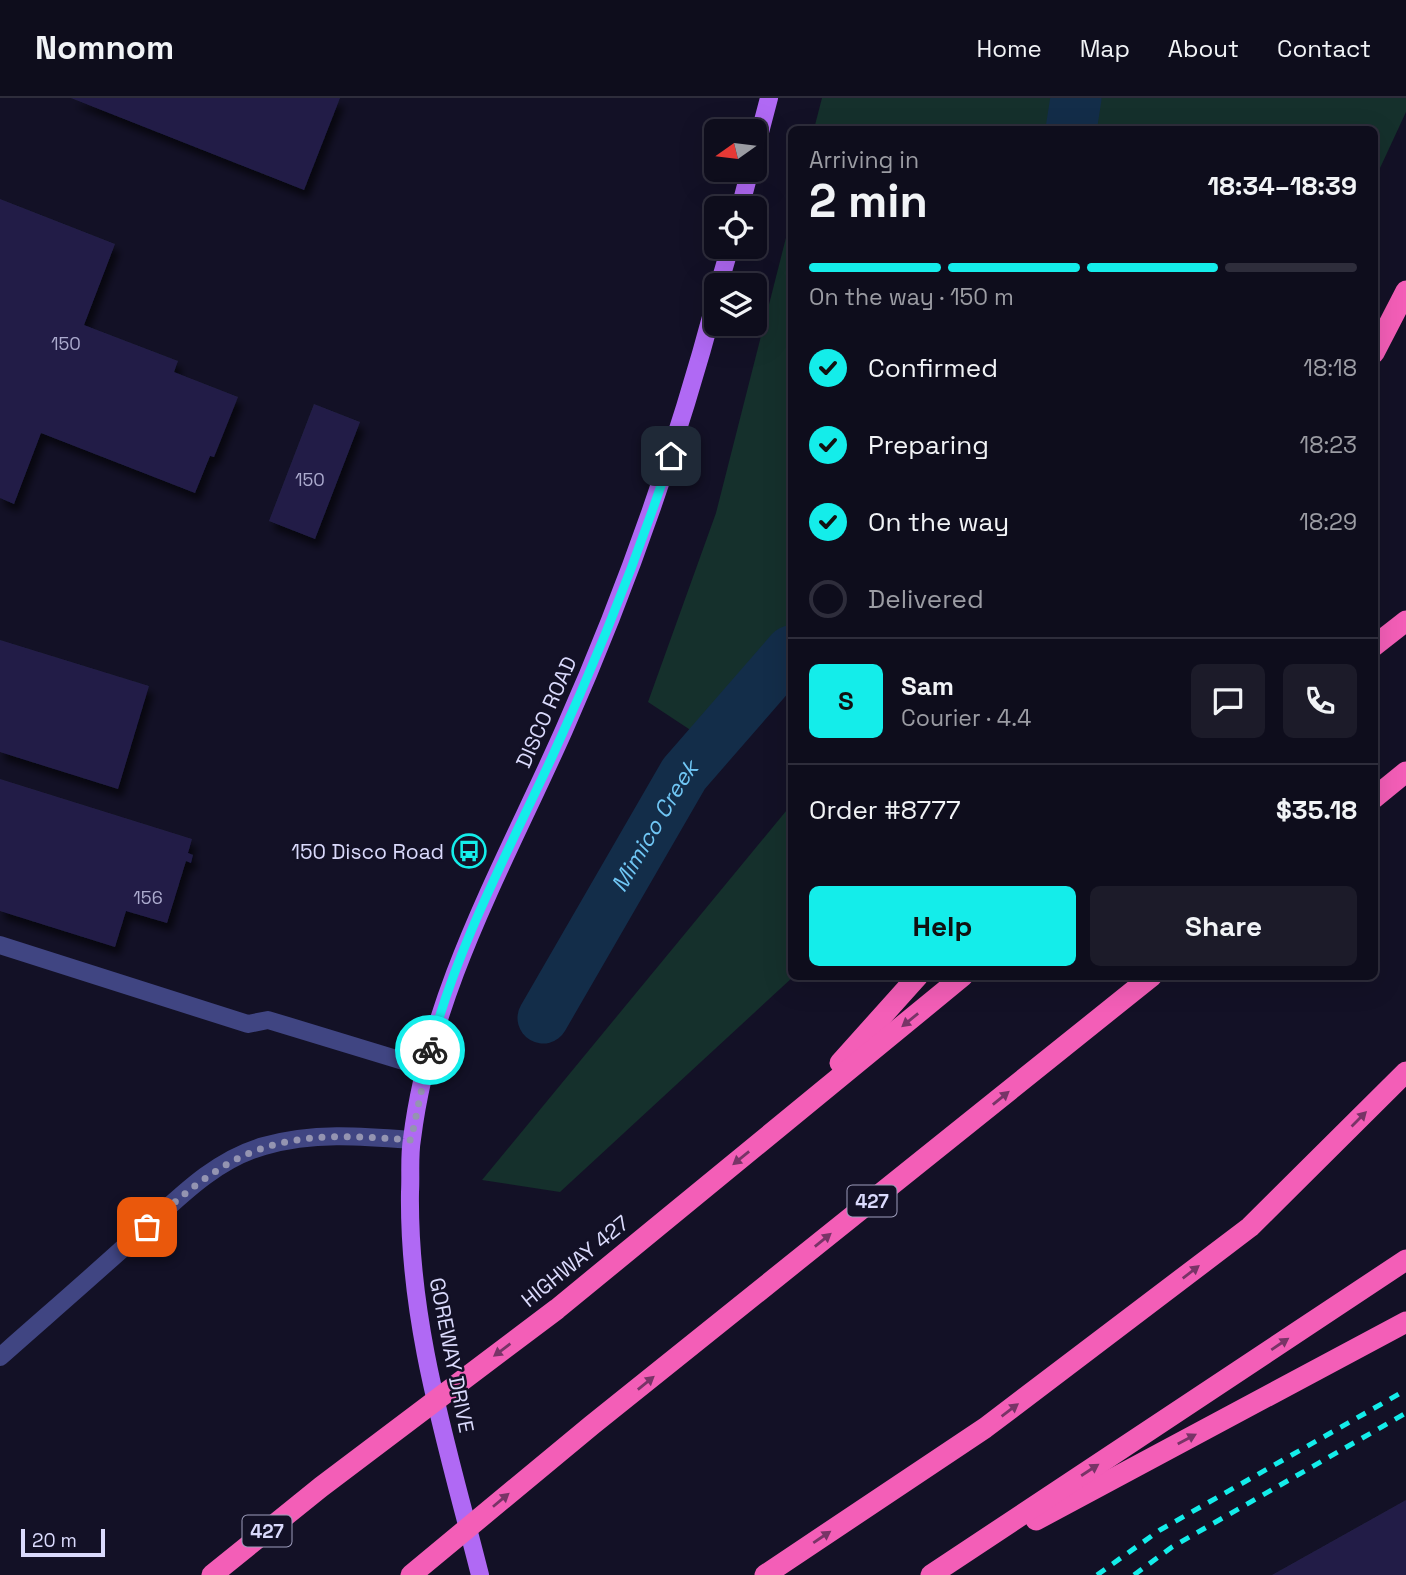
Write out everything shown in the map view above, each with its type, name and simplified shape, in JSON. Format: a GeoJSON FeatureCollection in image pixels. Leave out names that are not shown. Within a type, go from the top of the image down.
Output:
{"type":"FeatureCollection","features":[{"type":"Feature","properties":{"kind":"highway"},"geometry":{"type":"LineString","coordinates":[[1378,345],[1406,291]]}},
{"type":"Feature","properties":{"kind":"highway"},"geometry":{"type":"LineString","coordinates":[[1378,643],[1406,621]]}},
{"type":"Feature","properties":{"kind":"highway"},"geometry":{"type":"LineString","coordinates":[[1378,795],[1406,772]]}},
{"type":"Feature","properties":{"kind":"highway"},"geometry":{"type":"LineString","coordinates":[[794,1115],[914,980]]}},
{"type":"Feature","properties":{"kind":"highway","name":"HIGHWAY 427"},"geometry":{"type":"LineString","coordinates":[[212,1575],[321,1487],[557,1309],[958,980]]}},
{"type":"Feature","properties":{"kind":"highway","name":"427"},"geometry":{"type":"LineString","coordinates":[[411,1575],[592,1425],[1147,980]]}},
{"type":"Feature","properties":{"kind":"highway"},"geometry":{"type":"LineString","coordinates":[[765,1575],[985,1428],[1239,1235],[1406,1072]]}},
{"type":"Feature","properties":{"kind":"highway"},"geometry":{"type":"LineString","coordinates":[[932,1575],[1406,1260]]}},
{"type":"Feature","properties":{"kind":"highway"},"geometry":{"type":"LineString","coordinates":[[932,1575],[1406,1322]]}},
{"type":"Feature","properties":{"kind":"main road"},"geometry":{"type":"LineString","coordinates":[[763,119],[769,98]]}},
{"type":"Feature","properties":{"kind":"main road","name":"DISCO ROAD"},"geometry":{"type":"LineString","coordinates":[[411,1140],[439,1016],[469,937],[572,713],[641,545],[678,434],[706,336]]}},
{"type":"Feature","properties":{"kind":"main road","name":"GOREWAY DRIVE"},"geometry":{"type":"LineString","coordinates":[[411,1140],[413,1288],[425,1358],[480,1575]]}},
{"type":"Feature","properties":{"kind":"street"},"geometry":{"type":"LineString","coordinates":[[0,945],[248,1024],[268,1020],[426,1068]]}},
{"type":"Feature","properties":{"kind":"street"},"geometry":{"type":"LineString","coordinates":[[0,1357],[183,1193],[229,1160],[263,1146],[299,1139],[344,1135],[411,1140]]}},
{"type":"Feature","properties":{"kind":"green space"},"geometry":{"type":"Polygon","coordinates":[[[822,98],[1067,98],[1063,126],[815,126],[822,98]]]}},
{"type":"Feature","properties":{"kind":"green space"},"geometry":{"type":"Polygon","coordinates":[[[1075,98],[1406,98],[1406,112],[1378,172],[1378,126],[1070,126],[1075,98]]]}},
{"type":"Feature","properties":{"kind":"green space"},"geometry":{"type":"Polygon","coordinates":[[[788,230],[788,638],[701,737],[648,702],[716,513],[761,336],[767,336],[767,312],[788,230]]]}},
{"type":"Feature","properties":{"kind":"green space"},"geometry":{"type":"Polygon","coordinates":[[[788,809],[790,980],[560,1192],[482,1180],[788,809]]]}},
{"type":"Feature","properties":{"kind":"building"},"geometry":{"type":"Polygon","coordinates":[[[71,98],[340,98],[304,190],[71,98]]]}},
{"type":"Feature","properties":{"kind":"building"},"geometry":{"type":"Polygon","coordinates":[[[0,199],[115,244],[84,325],[178,361],[174,372],[238,397],[214,457],[210,456],[195,493],[41,433],[14,504],[0,498],[0,199]]]}},
{"type":"Feature","properties":{"kind":"building"},"geometry":{"type":"Polygon","coordinates":[[[314,404],[360,422],[315,539],[269,521],[314,404]]]}},
{"type":"Feature","properties":{"kind":"building"},"geometry":{"type":"Polygon","coordinates":[[[0,640],[149,686],[118,789],[0,752],[0,640]]]}},
{"type":"Feature","properties":{"kind":"building"},"geometry":{"type":"Polygon","coordinates":[[[0,779],[192,839],[188,853],[193,855],[191,863],[186,861],[167,923],[126,911],[115,947],[0,911],[0,779]]]}},
{"type":"Feature","properties":{"kind":"building"},"geometry":{"type":"Polygon","coordinates":[[[1406,1500],[1406,1575],[1272,1575],[1406,1500]]]}},
{"type":"Feature","properties":{"kind":"waterway","name":"Mimico Creek"},"geometry":{"type":"LineString","coordinates":[[1072,126],[1076,98]]}},
{"type":"Feature","properties":{"kind":"waterway","name":"Mimico Creek"},"geometry":{"type":"LineString","coordinates":[[543,1018],[684,774],[788,654]]}},
{"type":"Feature","properties":{"kind":"railway"},"geometry":{"type":"LineString","coordinates":[[1097,1575],[1160,1530],[1406,1390]]}},
{"type":"Feature","properties":{"kind":"railway"},"geometry":{"type":"LineString","coordinates":[[1134,1575],[1172,1547],[1406,1413]]}},
{"type":"Feature","properties":{"kind":"way so far"},"geometry":{"type":"LineString","coordinates":[[147,1227],[183,1193],[229,1160],[263,1146],[344,1135],[411,1140],[430,1050]]}},
{"type":"Feature","properties":{"kind":"place","name":"150 Disco Road"},"geometry":{"type":"Point","coordinates":[469,851]}},
{"type":"Feature","properties":{"kind":"route"},"geometry":{"type":"LineString","coordinates":[[430,1050],[439,1016],[469,937],[580,694],[641,545],[671,456]]}}]}
